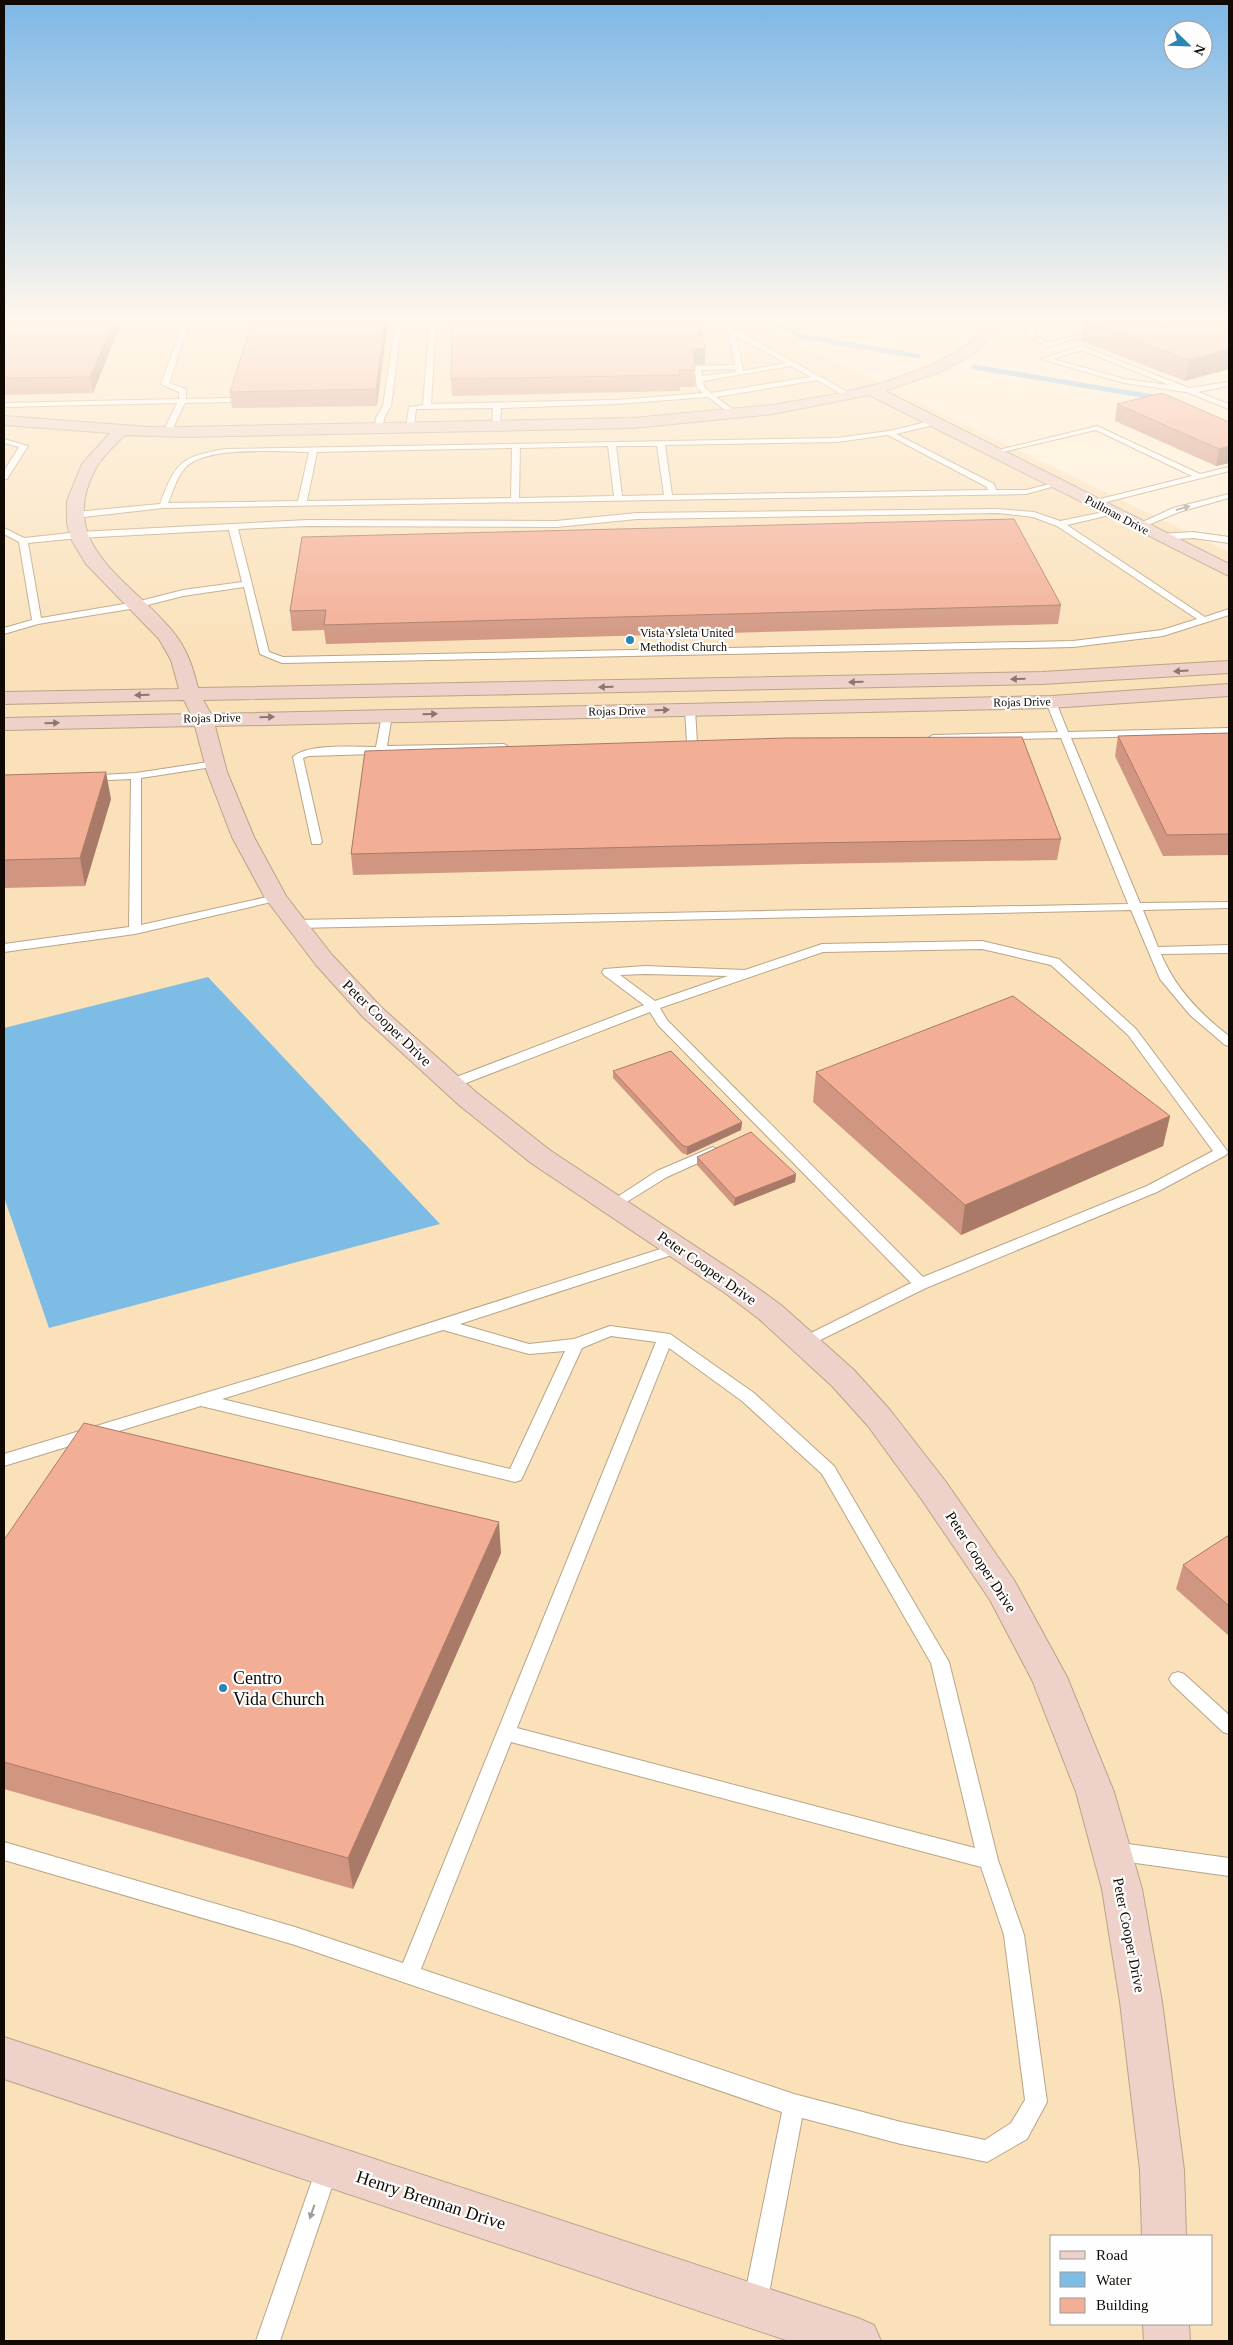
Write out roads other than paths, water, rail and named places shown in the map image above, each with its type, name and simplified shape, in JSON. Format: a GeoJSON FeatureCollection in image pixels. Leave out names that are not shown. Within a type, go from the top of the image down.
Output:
{"type":"FeatureCollection","features":[{"type":"Feature","properties":{"kind":"street","name":"Peter Cooper Drive"},"geometry":{"type":"LineString","coordinates":[[122,430],[90,464],[81,482],[75,501],[75,524],[92,560],[166,636],[181,660],[215,764],[243,838],[276,898],[324,960],[372,1012],[451,1084],[541,1157],[679,1248],[770,1312],[843,1378],[879,1418],[934,1491],[1002,1590],[1049,1677],[1095,1792],[1122,1889],[1141,2002],[1162,2170],[1164,2235]]}},
{"type":"Feature","properties":{"kind":"street"},"geometry":{"type":"LineString","coordinates":[[132,430],[167,432],[278,430]]}},
{"type":"Feature","properties":{"kind":"street","name":"Pullman Drive"},"geometry":{"type":"LineString","coordinates":[[952,430],[1229,571]]}},
{"type":"Feature","properties":{"kind":"street","name":"Rojas Drive"},"geometry":{"type":"LineString","coordinates":[[4,724],[197,706],[1042,678],[1229,668]]}},
{"type":"Feature","properties":{"kind":"street","name":"Rojas Drive"},"geometry":{"type":"LineString","coordinates":[[4,698],[387,715],[1051,702],[1229,690]]}},
{"type":"Feature","properties":{"kind":"street","name":"Henry Brennan Drive"},"geometry":{"type":"LineString","coordinates":[[4,2058],[858,2341]]}},
{"type":"Feature","properties":{"kind":"street"},"geometry":{"type":"LineString","coordinates":[[1166,2325],[1166,2341]]}},
{"type":"Feature","properties":{"kind":"lane"},"geometry":{"type":"LineString","coordinates":[[163,506],[178,469],[191,460],[225,451],[837,440],[900,430]]}},
{"type":"Feature","properties":{"kind":"lane"},"geometry":{"type":"LineString","coordinates":[[994,452],[1087,430]]}},
{"type":"Feature","properties":{"kind":"lane"},"geometry":{"type":"LineString","coordinates":[[1102,430],[1200,477]]}},
{"type":"Feature","properties":{"kind":"lane"},"geometry":{"type":"LineString","coordinates":[[889,433],[991,486],[992,493]]}},
{"type":"Feature","properties":{"kind":"lane"},"geometry":{"type":"LineString","coordinates":[[4,442],[24,446],[4,477]]}},
{"type":"Feature","properties":{"kind":"lane"},"geometry":{"type":"LineString","coordinates":[[661,443],[668,498]]}},
{"type":"Feature","properties":{"kind":"lane"},"geometry":{"type":"LineString","coordinates":[[612,444],[618,499]]}},
{"type":"Feature","properties":{"kind":"lane"},"geometry":{"type":"LineString","coordinates":[[516,445],[516,500]]}},
{"type":"Feature","properties":{"kind":"lane"},"geometry":{"type":"LineString","coordinates":[[302,504],[314,449]]}},
{"type":"Feature","properties":{"kind":"lane"},"geometry":{"type":"LineString","coordinates":[[1095,503],[1229,469]]}},
{"type":"Feature","properties":{"kind":"lane"},"geometry":{"type":"LineString","coordinates":[[75,515],[163,506],[1026,492],[1058,484]]}},
{"type":"Feature","properties":{"kind":"lane"},"geometry":{"type":"LineString","coordinates":[[1138,526],[1154,522],[1176,510],[1229,496]]}},
{"type":"Feature","properties":{"kind":"lane"},"geometry":{"type":"LineString","coordinates":[[4,531],[23,540],[79,535],[308,523],[556,524],[637,516],[1003,511],[1034,515],[1060,524],[1204,620]]}},
{"type":"Feature","properties":{"kind":"lane"},"geometry":{"type":"LineString","coordinates":[[1060,524],[1112,512]]}},
{"type":"Feature","properties":{"kind":"lane"},"geometry":{"type":"LineString","coordinates":[[234,527],[265,654],[282,660],[1073,644],[1163,633],[1229,612]]}},
{"type":"Feature","properties":{"kind":"lane"},"geometry":{"type":"LineString","coordinates":[[1159,537],[1194,527]]}},
{"type":"Feature","properties":{"kind":"lane"},"geometry":{"type":"LineString","coordinates":[[1159,537],[1193,535],[1229,540]]}},
{"type":"Feature","properties":{"kind":"lane"},"geometry":{"type":"LineString","coordinates":[[23,540],[37,621]]}},
{"type":"Feature","properties":{"kind":"lane"},"geometry":{"type":"LineString","coordinates":[[4,632],[37,621],[136,605],[183,593],[248,584]]}},
{"type":"Feature","properties":{"kind":"lane"},"geometry":{"type":"LineString","coordinates":[[1051,702],[1164,976],[1183,1002],[1205,1025],[1229,1042]]}},
{"type":"Feature","properties":{"kind":"lane"},"geometry":{"type":"LineString","coordinates":[[690,709],[692,743]]}},
{"type":"Feature","properties":{"kind":"lane"},"geometry":{"type":"LineString","coordinates":[[380,749],[387,715]]}},
{"type":"Feature","properties":{"kind":"lane"},"geometry":{"type":"LineString","coordinates":[[918,738],[1229,731]]}},
{"type":"Feature","properties":{"kind":"lane"},"geometry":{"type":"LineString","coordinates":[[316,842],[298,757],[306,753],[380,749],[517,746]]}},
{"type":"Feature","properties":{"kind":"lane"},"geometry":{"type":"LineString","coordinates":[[80,778],[136,776],[215,764]]}},
{"type":"Feature","properties":{"kind":"lane"},"geometry":{"type":"LineString","coordinates":[[135,930],[136,776]]}},
{"type":"Feature","properties":{"kind":"lane"},"geometry":{"type":"LineString","coordinates":[[4,948],[135,930],[276,898]]}},
{"type":"Feature","properties":{"kind":"lane"},"geometry":{"type":"LineString","coordinates":[[296,924],[1229,904]]}},
{"type":"Feature","properties":{"kind":"lane"},"geometry":{"type":"LineString","coordinates":[[451,1084],[653,1006],[822,948],[982,945],[1055,962],[1132,1032],[1220,1152],[1152,1189],[921,1284],[804,1342]]}},
{"type":"Feature","properties":{"kind":"lane"},"geometry":{"type":"LineString","coordinates":[[1154,951],[1229,949]]}},
{"type":"Feature","properties":{"kind":"lane"},"geometry":{"type":"LineString","coordinates":[[750,973],[644,970],[608,972],[653,1006],[662,1022],[760,1129],[921,1284]]}},
{"type":"Feature","properties":{"kind":"lane"},"geometry":{"type":"LineString","coordinates":[[612,1205],[662,1174],[722,1147]]}},
{"type":"Feature","properties":{"kind":"lane"},"geometry":{"type":"LineString","coordinates":[[4,1460],[202,1400],[679,1248]]}},
{"type":"Feature","properties":{"kind":"lane"},"geometry":{"type":"LineString","coordinates":[[4,1851],[295,1936],[794,2105],[901,2133],[987,2151],[1019,2131],[1036,2102],[1014,1935],[988,1860],[940,1662],[828,1470],[748,1396],[665,1338],[610,1331],[576,1344],[529,1349],[442,1324]]}},
{"type":"Feature","properties":{"kind":"lane"},"geometry":{"type":"LineString","coordinates":[[408,1975],[665,1338]]}},
{"type":"Feature","properties":{"kind":"lane"},"geometry":{"type":"LineString","coordinates":[[202,1400],[515,1476],[576,1344]]}},
{"type":"Feature","properties":{"kind":"lane"},"geometry":{"type":"LineString","coordinates":[[1178,1679],[1229,1726]]}},
{"type":"Feature","properties":{"kind":"lane"},"geometry":{"type":"LineString","coordinates":[[505,1733],[988,1860]]}},
{"type":"Feature","properties":{"kind":"lane"},"geometry":{"type":"LineString","coordinates":[[1111,1850],[1229,1867]]}},
{"type":"Feature","properties":{"kind":"lane"},"geometry":{"type":"LineString","coordinates":[[754,2307],[794,2105]]}},
{"type":"Feature","properties":{"kind":"lane"},"geometry":{"type":"LineString","coordinates":[[268,2341],[328,2166]]}},
{"type":"Feature","properties":{"kind":"water"},"geometry":{"type":"Polygon","coordinates":[[[208,977],[440,1224],[49,1328],[4,1197],[4,1028],[208,977]]]}},
{"type":"Feature","properties":{"kind":"place","name":"Vista Ysleta United Methodist Church"},"geometry":{"type":"Point","coordinates":[630,640]}},
{"type":"Feature","properties":{"kind":"place","name":"Centro Vida Church"},"geometry":{"type":"Point","coordinates":[223,1688]}}]}
